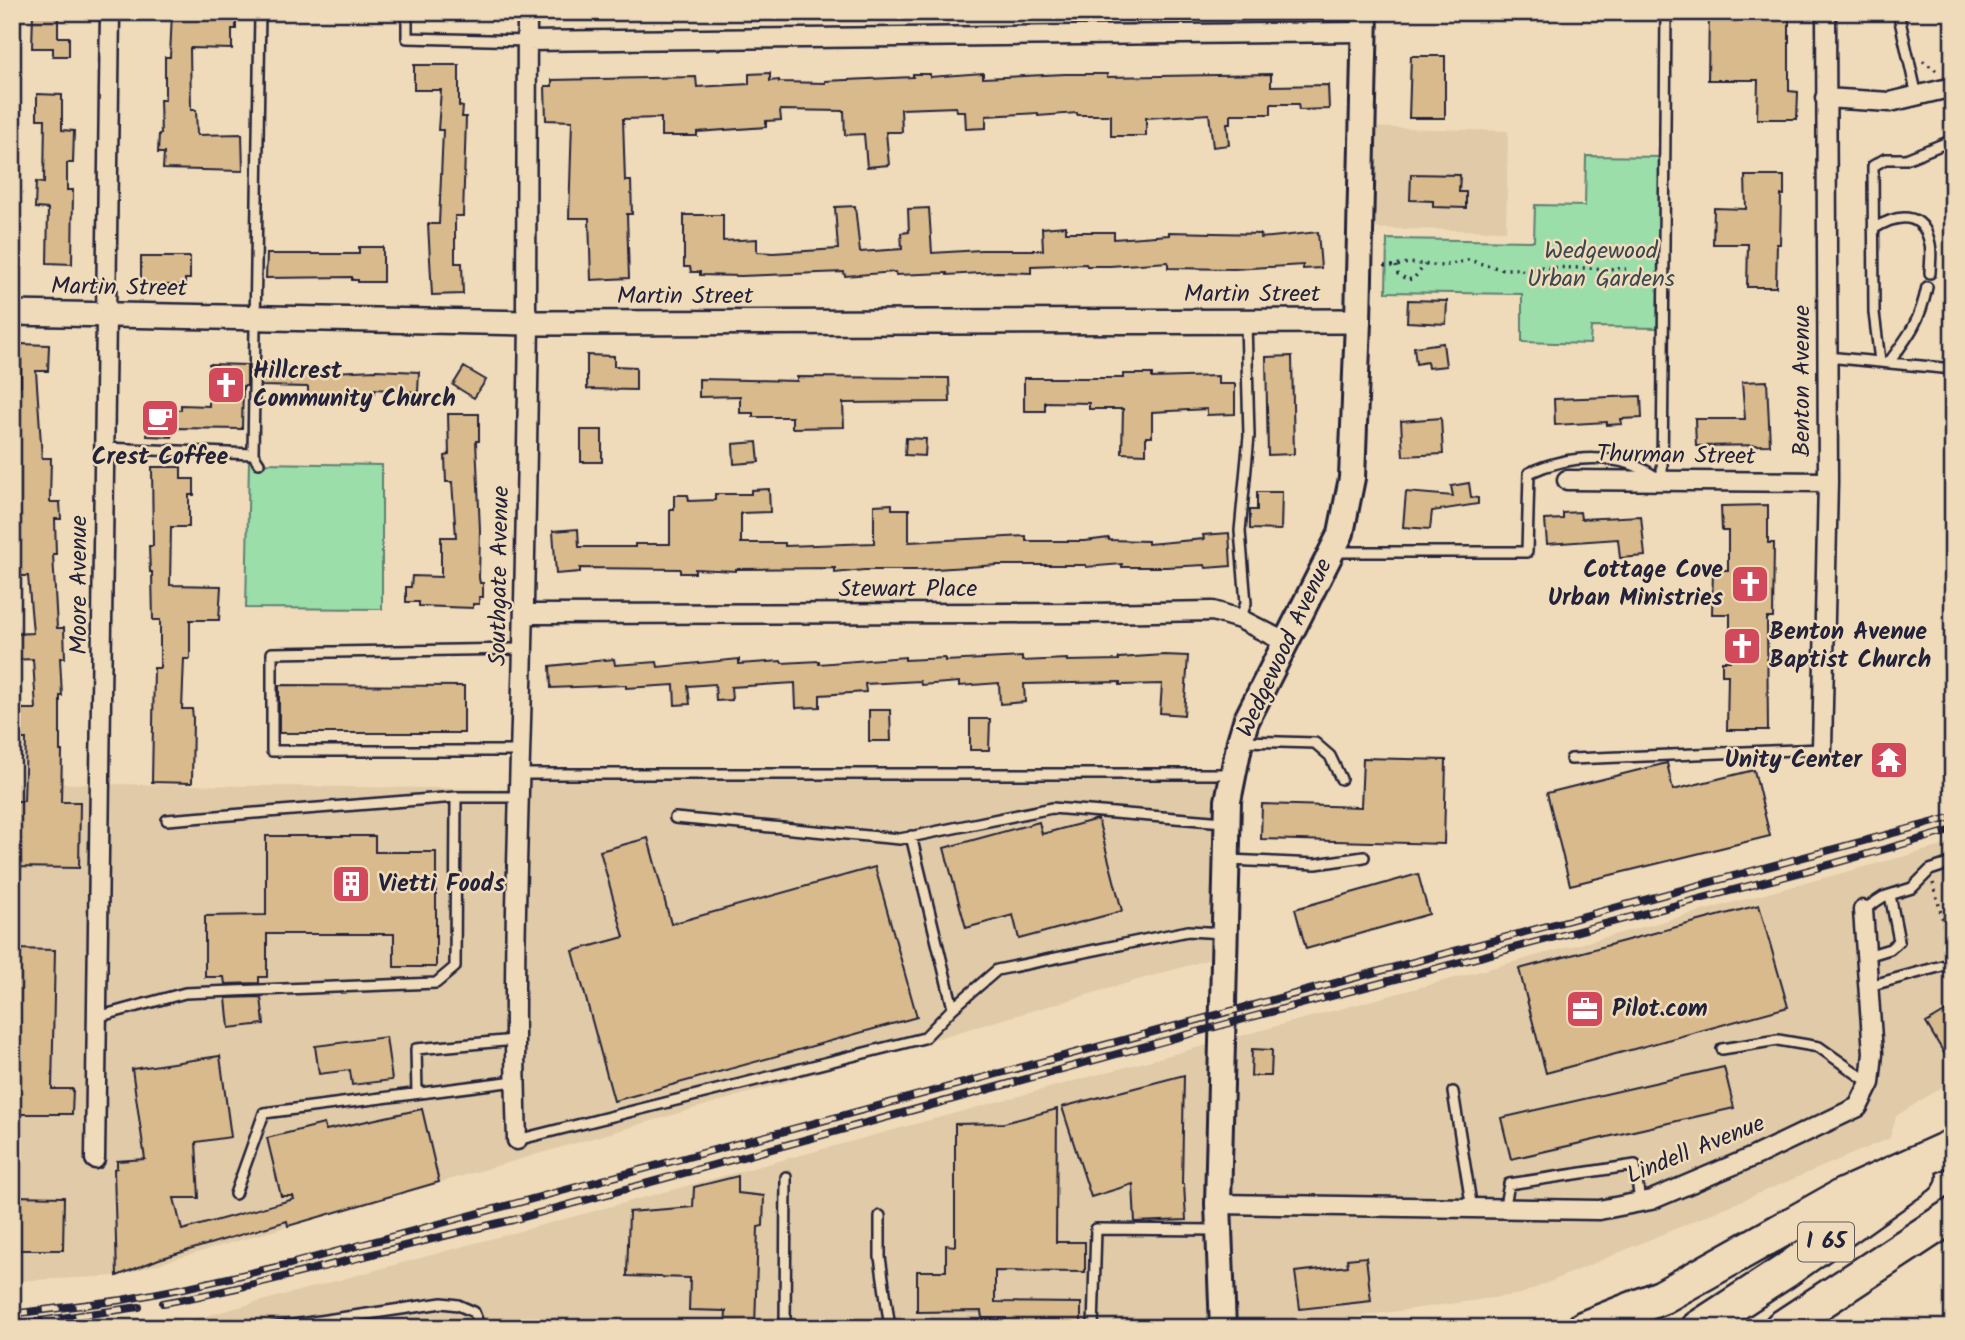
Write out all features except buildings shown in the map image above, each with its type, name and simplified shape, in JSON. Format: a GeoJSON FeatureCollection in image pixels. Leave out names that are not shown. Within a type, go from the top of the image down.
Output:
{"type":"FeatureCollection","features":[{"type":"Feature","properties":{"kind":"highway"},"geometry":{"type":"LineString","coordinates":[[1584,1328],[1662,1297],[1844,1195],[1953,1146]]}},
{"type":"Feature","properties":{"kind":"highway","name":"I 65"},"geometry":{"type":"LineString","coordinates":[[1698,1328],[1784,1272],[1953,1152]]}},
{"type":"Feature","properties":{"kind":"highway","name":"I 65"},"geometry":{"type":"LineString","coordinates":[[1781,1328],[1953,1215]]}},
{"type":"Feature","properties":{"kind":"highway"},"geometry":{"type":"LineString","coordinates":[[1815,1328],[1953,1223]]}},
{"type":"Feature","properties":{"kind":"main road","name":"Wedgewood Avenue"},"geometry":{"type":"LineString","coordinates":[[1223,1328],[1218,1204],[1226,822],[1232,774],[1246,721],[1341,533],[1352,478],[1359,321],[1364,22]]}},
{"type":"Feature","properties":{"kind":"street","name":"Moore Avenue"},"geometry":{"type":"LineString","coordinates":[[96,1159],[110,12]]}},
{"type":"Feature","properties":{"kind":"street","name":"Southgate Avenue"},"geometry":{"type":"LineString","coordinates":[[517,1140],[515,1040],[529,323],[526,308],[527,12]]}},
{"type":"Feature","properties":{"kind":"street","name":"Benton Avenue"},"geometry":{"type":"LineString","coordinates":[[1822,749],[1828,482],[1826,12]]}},
{"type":"Feature","properties":{"kind":"street"},"geometry":{"type":"LineString","coordinates":[[527,41],[1364,22]]}},
{"type":"Feature","properties":{"kind":"street"},"geometry":{"type":"LineString","coordinates":[[1825,98],[1890,102],[1953,87]]}},
{"type":"Feature","properties":{"kind":"street","name":"Martin Street"},"geometry":{"type":"LineString","coordinates":[[12,313],[529,323],[1359,321]]}},
{"type":"Feature","properties":{"kind":"street","name":"Thurman Street"},"geometry":{"type":"LineString","coordinates":[[1567,480],[1828,482]]}},
{"type":"Feature","properties":{"kind":"street","name":"Stewart Place"},"geometry":{"type":"LineString","coordinates":[[524,614],[1213,611],[1240,619],[1285,642]]}},
{"type":"Feature","properties":{"kind":"street"},"geometry":{"type":"LineString","coordinates":[[1863,910],[1873,1053],[1870,1083]]}},
{"type":"Feature","properties":{"kind":"street","name":"Lindell Avenue"},"geometry":{"type":"LineString","coordinates":[[1218,1204],[1600,1210],[1651,1200],[1755,1156],[1858,1107],[1870,1083]]}},
{"type":"Feature","properties":{"kind":"lane"},"geometry":{"type":"LineString","coordinates":[[259,463],[253,454],[260,12]]}},
{"type":"Feature","properties":{"kind":"lane"},"geometry":{"type":"LineString","coordinates":[[407,12],[407,38],[527,41]]}},
{"type":"Feature","properties":{"kind":"lane"},"geometry":{"type":"LineString","coordinates":[[1662,481],[1666,12]]}},
{"type":"Feature","properties":{"kind":"lane"},"geometry":{"type":"LineString","coordinates":[[1898,12],[1917,97]]}},
{"type":"Feature","properties":{"kind":"lane"},"geometry":{"type":"LineString","coordinates":[[1885,361],[1874,313],[1873,166],[1885,159],[1906,159],[1953,140]]}},
{"type":"Feature","properties":{"kind":"lane"},"geometry":{"type":"LineString","coordinates":[[1874,229],[1889,219],[1909,218],[1922,225],[1931,245],[1930,273]]}},
{"type":"Feature","properties":{"kind":"lane"},"geometry":{"type":"LineString","coordinates":[[1885,361],[1917,324],[1927,287]]}},
{"type":"Feature","properties":{"kind":"lane"},"geometry":{"type":"LineString","coordinates":[[1240,619],[1246,603],[1240,531],[1250,436],[1246,320]]}},
{"type":"Feature","properties":{"kind":"lane"},"geometry":{"type":"LineString","coordinates":[[1827,357],[1953,369]]}},
{"type":"Feature","properties":{"kind":"lane"},"geometry":{"type":"LineString","coordinates":[[104,448],[253,454]]}},
{"type":"Feature","properties":{"kind":"lane"},"geometry":{"type":"LineString","coordinates":[[1331,552],[1527,552],[1529,473],[1562,460],[1608,460],[1643,467],[1662,481]]}},
{"type":"Feature","properties":{"kind":"lane"},"geometry":{"type":"LineString","coordinates":[[520,751],[272,751],[272,653],[523,649]]}},
{"type":"Feature","properties":{"kind":"lane"},"geometry":{"type":"LineString","coordinates":[[1240,741],[1315,743],[1330,756],[1341,779]]}},
{"type":"Feature","properties":{"kind":"lane"},"geometry":{"type":"LineString","coordinates":[[1571,759],[1822,749]]}},
{"type":"Feature","properties":{"kind":"lane"},"geometry":{"type":"LineString","coordinates":[[520,774],[1232,774]]}},
{"type":"Feature","properties":{"kind":"lane"},"geometry":{"type":"LineString","coordinates":[[97,1017],[185,993],[436,984],[454,967],[456,797]]}},
{"type":"Feature","properties":{"kind":"lane"},"geometry":{"type":"LineString","coordinates":[[167,820],[456,797],[519,797]]}},
{"type":"Feature","properties":{"kind":"lane"},"geometry":{"type":"LineString","coordinates":[[675,818],[900,839],[1052,808],[1226,822]]}},
{"type":"Feature","properties":{"kind":"lane"},"geometry":{"type":"LineString","coordinates":[[911,836],[953,1008]]}},
{"type":"Feature","properties":{"kind":"lane"},"geometry":{"type":"LineString","coordinates":[[1226,860],[1316,864],[1364,857]]}},
{"type":"Feature","properties":{"kind":"lane"},"geometry":{"type":"LineString","coordinates":[[1863,910],[1890,895],[1912,888],[1930,870],[1948,864]]}},
{"type":"Feature","properties":{"kind":"lane"},"geometry":{"type":"LineString","coordinates":[[1867,956],[1890,949],[1899,941],[1890,895]]}},
{"type":"Feature","properties":{"kind":"lane"},"geometry":{"type":"LineString","coordinates":[[517,1140],[924,1038],[953,1008],[997,971],[1188,931],[1225,933]]}},
{"type":"Feature","properties":{"kind":"lane"},"geometry":{"type":"LineString","coordinates":[[1869,986],[1953,961]]}},
{"type":"Feature","properties":{"kind":"lane"},"geometry":{"type":"LineString","coordinates":[[417,1093],[416,1049],[515,1040]]}},
{"type":"Feature","properties":{"kind":"lane"},"geometry":{"type":"LineString","coordinates":[[1722,1049],[1778,1040],[1819,1047],[1870,1083]]}},
{"type":"Feature","properties":{"kind":"lane"},"geometry":{"type":"LineString","coordinates":[[235,1194],[264,1113],[515,1080]]}},
{"type":"Feature","properties":{"kind":"lane"},"geometry":{"type":"LineString","coordinates":[[1453,1092],[1472,1209]]}},
{"type":"Feature","properties":{"kind":"lane"},"geometry":{"type":"LineString","coordinates":[[1504,1210],[1509,1184],[1634,1165],[1640,1202]]}},
{"type":"Feature","properties":{"kind":"lane"},"geometry":{"type":"LineString","coordinates":[[785,1328],[786,1177]]}},
{"type":"Feature","properties":{"kind":"lane"},"geometry":{"type":"LineString","coordinates":[[880,1216],[880,1257],[890,1328]]}},
{"type":"Feature","properties":{"kind":"lane"},"geometry":{"type":"LineString","coordinates":[[1093,1328],[1096,1229],[1219,1230]]}},
{"type":"Feature","properties":{"kind":"lane"},"geometry":{"type":"LineString","coordinates":[[272,1328],[442,1303],[458,1305],[474,1312],[480,1328]]}},
{"type":"Feature","properties":{"kind":"path"},"geometry":{"type":"LineString","coordinates":[[1384,266],[1408,263],[1443,265],[1468,260],[1500,269],[1520,269],[1525,272],[1537,267],[1626,269]]}},
{"type":"Feature","properties":{"kind":"path"},"geometry":{"type":"LineString","coordinates":[[1396,266],[1398,274],[1408,280],[1414,278],[1425,265]]}},
{"type":"Feature","properties":{"kind":"path"},"geometry":{"type":"LineString","coordinates":[[1930,870],[1953,961]]}},
{"type":"Feature","properties":{"kind":"shaded area"},"geometry":{"type":"Polygon","coordinates":[[[1362,127],[1508,131],[1506,231],[1360,228],[1362,127]]]}},
{"type":"Feature","properties":{"kind":"shaded area"},"geometry":{"type":"Polygon","coordinates":[[[520,774],[1232,774],[1224,955],[117,1276],[12,1281],[12,783],[519,789],[520,774]]]}},
{"type":"Feature","properties":{"kind":"shaded area"},"geometry":{"type":"Polygon","coordinates":[[[1953,843],[1953,1080],[1896,1116],[1890,1138],[1521,1294],[1275,1328],[128,1328],[184,1322],[1953,843]]]}},
{"type":"Feature","properties":{"kind":"green space","name":"Wedgewood Urban Gardens"},"geometry":{"type":"Polygon","coordinates":[[[1586,156],[1664,157],[1661,328],[1591,327],[1590,344],[1522,342],[1522,294],[1386,292],[1387,239],[1534,241],[1535,205],[1585,206],[1586,156]]]}},
{"type":"Feature","properties":{"kind":"green space","name":"Hillcrest Community Church"},"geometry":{"type":"Polygon","coordinates":[[[249,461],[382,465],[382,609],[246,608],[249,461]]]}},
{"type":"Feature","properties":{"kind":"railway"},"geometry":{"type":"LineString","coordinates":[[12,1314],[122,1300],[290,1264],[1953,817]]}},
{"type":"Feature","properties":{"kind":"railway"},"geometry":{"type":"LineString","coordinates":[[163,1303],[251,1285],[513,1220],[1248,1018],[1953,830]]}},
{"type":"Feature","properties":{"kind":"railway"},"geometry":{"type":"LineString","coordinates":[[12,1325],[139,1307]]}},
{"type":"Feature","properties":{"kind":"place","name":"Hillcrest Community Church"},"geometry":{"type":"Point","coordinates":[226,385]}},
{"type":"Feature","properties":{"kind":"place","name":"Crest Coffee"},"geometry":{"type":"Point","coordinates":[160,418]}},
{"type":"Feature","properties":{"kind":"place","name":"Cottage Cove Urban Ministries"},"geometry":{"type":"Point","coordinates":[1750,584]}},
{"type":"Feature","properties":{"kind":"place","name":"Benton Avenue Baptist Church"},"geometry":{"type":"Point","coordinates":[1742,646]}},
{"type":"Feature","properties":{"kind":"place","name":"Unity Center"},"geometry":{"type":"Point","coordinates":[1889,760]}},
{"type":"Feature","properties":{"kind":"place","name":"Vietti Foods"},"geometry":{"type":"Point","coordinates":[351,884]}},
{"type":"Feature","properties":{"kind":"place","name":"Pilot.com"},"geometry":{"type":"Point","coordinates":[1585,1009]}}]}
